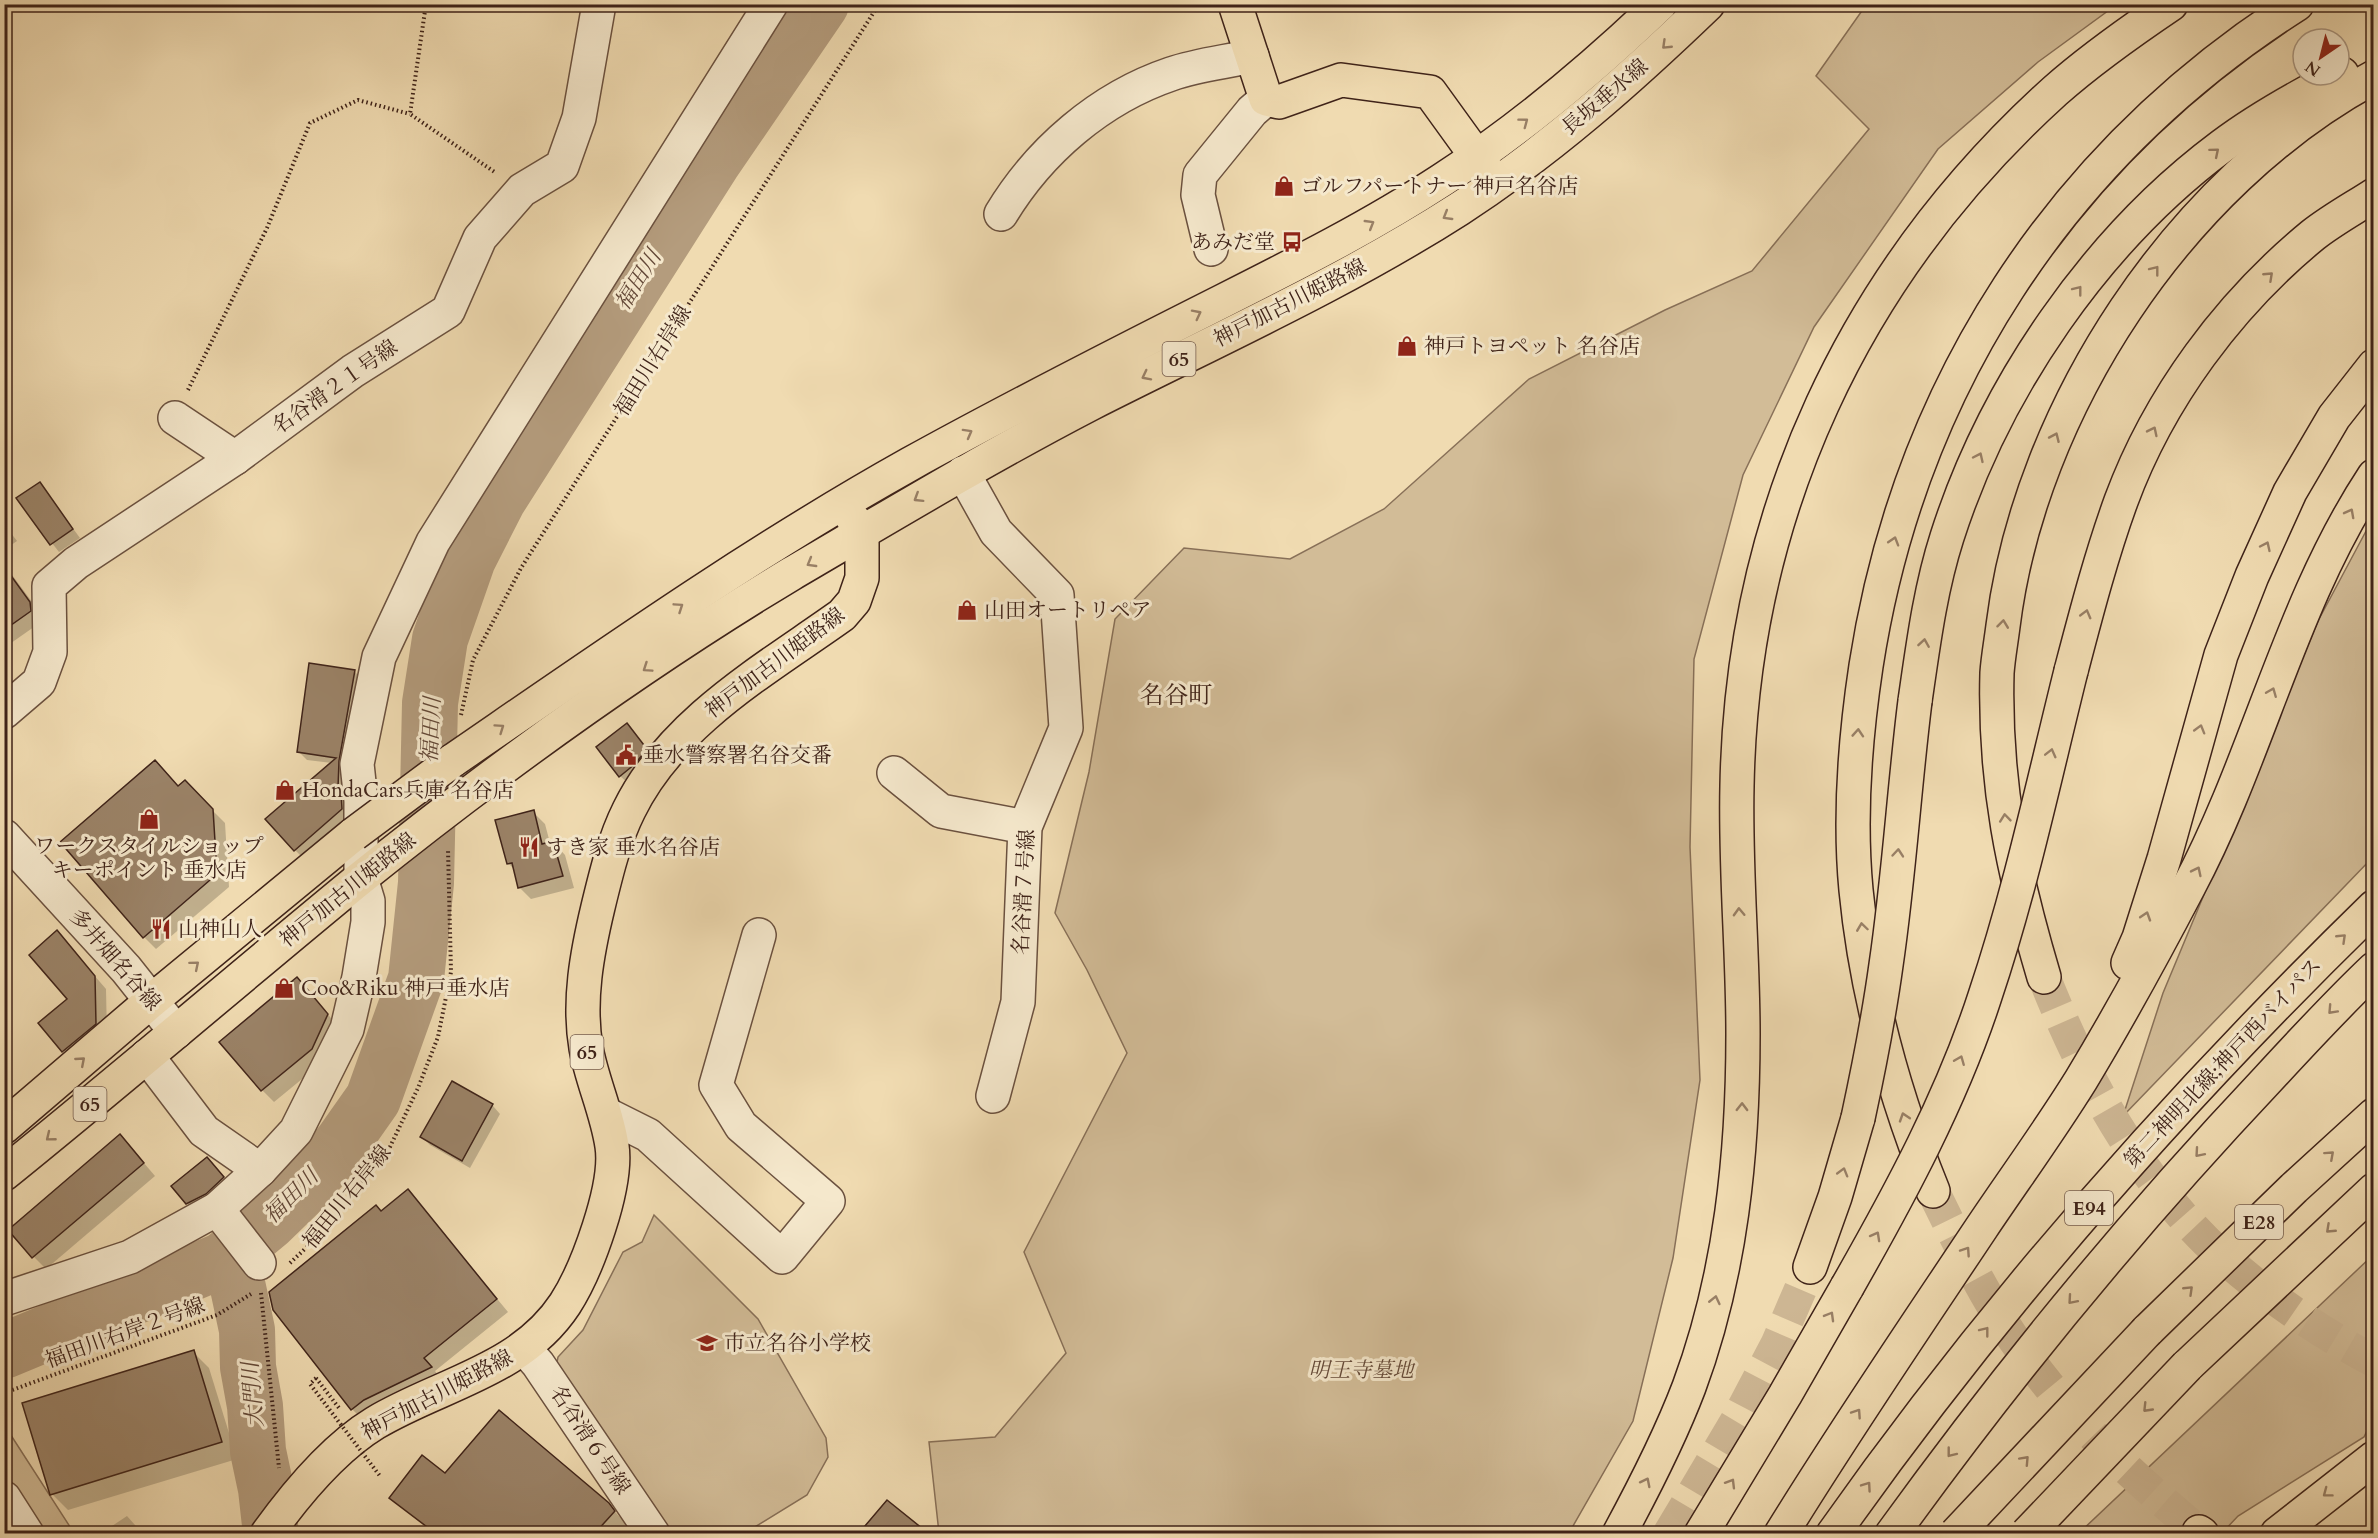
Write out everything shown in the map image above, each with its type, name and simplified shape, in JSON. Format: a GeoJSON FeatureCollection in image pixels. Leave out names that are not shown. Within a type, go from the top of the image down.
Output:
{"type":"FeatureCollection","features":[{"type":"Feature","properties":{"kind":"main road"},"geometry":{"type":"LineString","coordinates":[[1235,4],[1266,99],[1279,102],[1341,80],[1430,92],[1496,184]]}},
{"type":"Feature","properties":{"kind":"main road","name":"長坂垂水線"},"geometry":{"type":"LineString","coordinates":[[1478,157],[1553,101],[1660,4]]}},
{"type":"Feature","properties":{"kind":"main road","name":"長坂垂水線"},"geometry":{"type":"LineString","coordinates":[[1496,184],[1608,98],[1708,4]]}},
{"type":"Feature","properties":{"kind":"main road"},"geometry":{"type":"LineString","coordinates":[[1619,1533],[1662,1450],[1689,1385],[1714,1306],[1731,1222],[1741,1132],[1743,1032],[1737,786],[1742,708],[1753,621],[1770,548],[1793,472],[1824,397],[1860,330],[1902,262],[1950,200],[2000,144],[2057,89],[2121,38],[2171,4]]}},
{"type":"Feature","properties":{"kind":"main road"},"geometry":{"type":"LineString","coordinates":[[1933,1191],[1911,1137],[1892,1078],[1866,957],[1856,888],[1854,798],[1859,712],[1872,629],[1891,550],[1915,474],[1947,396],[1988,321],[2033,250],[2087,182],[2137,130],[2204,72],[2297,4]]}},
{"type":"Feature","properties":{"kind":"main road"},"geometry":{"type":"LineString","coordinates":[[1810,1267],[1835,1197],[1858,1118],[1874,1045],[1887,964],[1904,785],[1928,616],[1947,537],[1977,460],[2011,391],[2052,325],[2102,260],[2161,197],[2222,146],[2294,98],[2373,58]]}},
{"type":"Feature","properties":{"kind":"main road"},"geometry":{"type":"LineString","coordinates":[[2044,977],[2018,884],[2006,828],[1997,745],[1997,670],[2007,595],[2024,519],[2044,461],[2068,406],[2098,352],[2137,293],[2184,233],[2239,175],[2301,123],[2349,90],[2373,77]]}},
{"type":"Feature","properties":{"kind":"main road","name":"神戸加古川姫路線"},"geometry":{"type":"LineString","coordinates":[[4,1127],[150,1002],[354,834],[452,762],[696,596],[844,503],[1028,400],[1329,247],[1478,157]]}},
{"type":"Feature","properties":{"kind":"main road","name":"神戸加古川姫路線"},"geometry":{"type":"LineString","coordinates":[[4,1174],[361,878],[456,804],[660,658],[924,494],[1088,406],[1337,280],[1407,240],[1496,184]]}},
{"type":"Feature","properties":{"kind":"main road"},"geometry":{"type":"LineString","coordinates":[[1701,1533],[1785,1395],[1890,1210],[1927,1136],[1956,1070],[1985,998],[2018,884],[2096,580],[2121,500],[2155,426],[2198,356],[2257,287],[2314,235],[2373,195]]}},
{"type":"Feature","properties":{"kind":"main road"},"geometry":{"type":"LineString","coordinates":[[2041,1140],[2105,1016],[2139,938],[2164,859],[2221,655],[2252,576],[2290,492],[2334,417],[2373,366]]}},
{"type":"Feature","properties":{"kind":"main road"},"geometry":{"type":"LineString","coordinates":[[1781,1533],[1845,1431],[2041,1140],[2098,1050],[2198,870],[2235,785],[2321,569],[2354,506],[2373,476]]}},
{"type":"Feature","properties":{"kind":"main road"},"geometry":{"type":"LineString","coordinates":[[844,503],[862,534]]}},
{"type":"Feature","properties":{"kind":"main road","name":"神戸加古川姫路線"},"geometry":{"type":"LineString","coordinates":[[273,1526],[344,1446],[375,1423],[493,1368],[524,1348],[546,1327],[564,1304],[577,1281],[597,1232],[610,1185],[613,1163],[613,1148],[606,1114],[586,1050],[582,1010],[588,948],[617,840],[627,812],[651,772],[690,728],[728,697],[842,615],[854,600],[862,578],[862,534]]}},
{"type":"Feature","properties":{"kind":"main road","name":"第二神明北線;神戸西バイパス"},"geometry":{"type":"LineString","coordinates":[[1833,1533],[1896,1444],[2020,1286],[2170,1116],[2310,969],[2373,907]]}},
{"type":"Feature","properties":{"kind":"main road","name":"第二神明北線;神戸西バイパス"},"geometry":{"type":"LineString","coordinates":[[1892,1533],[1936,1472],[2072,1299],[2209,1141],[2373,969]]}},
{"type":"Feature","properties":{"kind":"main road","name":"E28"},"geometry":{"type":"LineString","coordinates":[[1956,1533],[2147,1331],[2294,1188],[2373,1115]]}},
{"type":"Feature","properties":{"kind":"main road","name":"E28"},"geometry":{"type":"LineString","coordinates":[[2027,1533],[2187,1366],[2373,1190]]}},
{"type":"Feature","properties":{"kind":"main road"},"geometry":{"type":"LineString","coordinates":[[2277,1533],[2373,1458]]}},
{"type":"Feature","properties":{"kind":"street","name":"名谷滑２１号線"},"geometry":{"type":"LineString","coordinates":[[4,712],[39,682],[50,651],[49,586],[76,563],[235,458],[353,371],[448,311],[480,238],[522,190],[562,166],[579,118],[599,4]]}},
{"type":"Feature","properties":{"kind":"street"},"geometry":{"type":"LineString","coordinates":[[4,1299],[129,1257],[224,1217],[260,1170],[296,1131],[347,1029],[368,922],[368,901],[361,878],[361,801],[357,764],[379,657],[439,532],[771,4]]}},
{"type":"Feature","properties":{"kind":"street"},"geometry":{"type":"LineString","coordinates":[[1001,214],[1017,187],[1056,144],[1112,100],[1172,73],[1252,56]]}},
{"type":"Feature","properties":{"kind":"street"},"geometry":{"type":"LineString","coordinates":[[1211,249],[1198,195],[1200,175],[1252,111],[1266,99]]}},
{"type":"Feature","properties":{"kind":"street"},"geometry":{"type":"LineString","coordinates":[[175,418],[235,458]]}},
{"type":"Feature","properties":{"kind":"street","name":"名谷滑７号線"},"geometry":{"type":"LineString","coordinates":[[963,473],[996,531],[1057,595],[1066,728],[1025,828],[1018,1002],[993,1096]]}},
{"type":"Feature","properties":{"kind":"street"},"geometry":{"type":"LineString","coordinates":[[894,773],[941,811],[1025,828]]}},
{"type":"Feature","properties":{"kind":"street","name":"多井畑名谷線"},"geometry":{"type":"LineString","coordinates":[[4,836],[126,969],[176,1032]]}},
{"type":"Feature","properties":{"kind":"street"},"geometry":{"type":"LineString","coordinates":[[606,1114],[648,1135],[782,1257],[828,1201],[741,1126],[716,1085],[759,935]]}},
{"type":"Feature","properties":{"kind":"street"},"geometry":{"type":"LineString","coordinates":[[147,1056],[204,1131],[260,1170]]}},
{"type":"Feature","properties":{"kind":"street"},"geometry":{"type":"LineString","coordinates":[[224,1217],[264,1277]]}},
{"type":"Feature","properties":{"kind":"street","name":"名谷滑６号線"},"geometry":{"type":"LineString","coordinates":[[524,1348],[538,1364],[653,1533]]}},
{"type":"Feature","properties":{"kind":"street"},"geometry":{"type":"LineString","coordinates":[[4,1498],[27,1533]]}},
{"type":"Feature","properties":{"kind":"path"},"geometry":{"type":"LineString","coordinates":[[410,114],[426,4]]}},
{"type":"Feature","properties":{"kind":"path","name":"福田川右岸線"},"geometry":{"type":"LineString","coordinates":[[460,719],[473,660],[521,568],[879,4]]}},
{"type":"Feature","properties":{"kind":"path"},"geometry":{"type":"LineString","coordinates":[[175,418],[267,228],[310,123],[358,100],[410,114],[522,190]]}},
{"type":"Feature","properties":{"kind":"path","name":"福田川右岸線"},"geometry":{"type":"LineString","coordinates":[[264,1277],[309,1246],[389,1149],[422,1078],[438,1037],[451,972],[449,859]]}},
{"type":"Feature","properties":{"kind":"path"},"geometry":{"type":"LineString","coordinates":[[264,1277],[280,1478]]}},
{"type":"Feature","properties":{"kind":"path","name":"福田川右岸２号線"},"geometry":{"type":"LineString","coordinates":[[4,1393],[218,1315],[264,1277]]}},
{"type":"Feature","properties":{"kind":"path"},"geometry":{"type":"LineString","coordinates":[[339,1408],[316,1378],[310,1384],[380,1476]]}},
{"type":"Feature","properties":{"kind":"green space","name":"明王寺墓地"},"geometry":{"type":"Polygon","coordinates":[[[1866,5],[2116,5],[2038,62],[1938,149],[1814,327],[1743,475],[1694,659],[1690,847],[1700,1080],[1673,1258],[1633,1421],[1569,1533],[939,1533],[929,1442],[995,1437],[1066,1353],[1024,1252],[1127,1053],[1087,970],[1055,913],[1089,772],[1115,619],[1184,548],[1290,559],[1384,509],[1529,379],[1665,310],[1752,271],[1869,129],[1816,76],[1866,5]]]}},
{"type":"Feature","properties":{"kind":"green space"},"geometry":{"type":"Polygon","coordinates":[[[2373,518],[2373,857],[2123,1116],[2163,993],[2318,621],[2373,518]]]}},
{"type":"Feature","properties":{"kind":"green space","name":"市立名谷小学校"},"geometry":{"type":"Polygon","coordinates":[[[654,1215],[758,1319],[826,1438],[828,1457],[807,1495],[745,1533],[667,1533],[555,1372],[558,1357],[583,1330],[623,1252],[642,1242],[654,1215]]]}},
{"type":"Feature","properties":{"kind":"green space"},"geometry":{"type":"Polygon","coordinates":[[[2373,1255],[2373,1418],[2364,1437],[2238,1516],[2222,1533],[2078,1534],[2373,1255]]]}},
{"type":"Feature","properties":{"kind":"green space"},"geometry":{"type":"Polygon","coordinates":[[[5,1426],[74,1533],[5,1533],[5,1426]]]}},
{"type":"Feature","properties":{"kind":"building"},"geometry":{"type":"Polygon","coordinates":[[[40,482],[73,529],[50,545],[16,498],[40,482]]]}},
{"type":"Feature","properties":{"kind":"building"},"geometry":{"type":"Polygon","coordinates":[[[4,566],[30,602],[31,611],[4,630],[4,566]]]}},
{"type":"Feature","properties":{"kind":"building"},"geometry":{"type":"Polygon","coordinates":[[[309,663],[355,670],[339,761],[338,788],[341,792],[342,809],[294,851],[265,819],[336,758],[297,752],[309,663]]]}},
{"type":"Feature","properties":{"kind":"building"},"geometry":{"type":"Polygon","coordinates":[[[627,723],[647,749],[635,764],[619,777],[596,747],[627,723]]]}},
{"type":"Feature","properties":{"kind":"building"},"geometry":{"type":"Polygon","coordinates":[[[155,760],[178,786],[185,780],[213,809],[217,874],[143,938],[60,842],[155,760]]]}},
{"type":"Feature","properties":{"kind":"building","name":"すき家 垂水名谷店"},"geometry":{"type":"Polygon","coordinates":[[[534,810],[542,844],[553,841],[563,876],[518,888],[512,863],[507,864],[495,820],[534,810]]]}},
{"type":"Feature","properties":{"kind":"building"},"geometry":{"type":"Polygon","coordinates":[[[57,930],[95,976],[96,1024],[62,1052],[38,1023],[67,999],[29,955],[57,930]]]}},
{"type":"Feature","properties":{"kind":"building"},"geometry":{"type":"Polygon","coordinates":[[[297,977],[328,1014],[312,1049],[261,1091],[219,1042],[297,977]]]}},
{"type":"Feature","properties":{"kind":"building"},"geometry":{"type":"Polygon","coordinates":[[[452,1081],[493,1104],[462,1161],[420,1137],[452,1081]]]}},
{"type":"Feature","properties":{"kind":"building"},"geometry":{"type":"Polygon","coordinates":[[[120,1134],[144,1163],[32,1258],[8,1230],[120,1134]]]}},
{"type":"Feature","properties":{"kind":"building"},"geometry":{"type":"Polygon","coordinates":[[[207,1157],[224,1177],[206,1194],[186,1204],[171,1186],[207,1157]]]}},
{"type":"Feature","properties":{"kind":"building"},"geometry":{"type":"Polygon","coordinates":[[[408,1189],[497,1299],[424,1358],[432,1367],[364,1400],[351,1410],[273,1310],[269,1292],[376,1205],[381,1211],[408,1189]]]}},
{"type":"Feature","properties":{"kind":"building"},"geometry":{"type":"Polygon","coordinates":[[[194,1350],[222,1442],[50,1495],[22,1403],[194,1350]]]}},
{"type":"Feature","properties":{"kind":"building"},"geometry":{"type":"Polygon","coordinates":[[[499,1410],[609,1503],[615,1511],[595,1533],[435,1533],[389,1498],[422,1455],[445,1473],[499,1410]]]}},
{"type":"Feature","properties":{"kind":"building"},"geometry":{"type":"Polygon","coordinates":[[[887,1500],[928,1533],[859,1533],[887,1500]]]}},
{"type":"Feature","properties":{"kind":"waterway","name":"福田川"},"geometry":{"type":"LineString","coordinates":[[4,1351],[223,1260],[269,1222],[302,1190],[342,1143],[373,1099],[416,979],[426,883],[430,703],[440,639],[468,559],[498,500],[713,162],[821,4]]}},
{"type":"Feature","properties":{"kind":"waterway","name":"大門川"},"geometry":{"type":"LineString","coordinates":[[223,1260],[237,1283],[247,1330],[248,1367],[271,1534]]}},
{"type":"Feature","properties":{"kind":"tunnel"},"geometry":{"type":"LineString","coordinates":[[2044,977],[2075,1049],[2112,1118],[2133,1151],[2180,1214],[2207,1242],[2266,1292],[2329,1336],[2374,1361]]}},
{"type":"Feature","properties":{"kind":"tunnel"},"geometry":{"type":"LineString","coordinates":[[1933,1191],[1990,1300],[2011,1335],[2052,1390],[2122,1464],[2199,1532]]}},
{"type":"Feature","properties":{"kind":"tunnel"},"geometry":{"type":"LineString","coordinates":[[1669,1534],[1737,1420],[1777,1344],[1810,1267]]}},
{"type":"Feature","properties":{"kind":"place","name":"ゴルフパートナー 神戸名谷店"},"geometry":{"type":"Point","coordinates":[1284,186]}},
{"type":"Feature","properties":{"kind":"place","name":"あみだ堂"},"geometry":{"type":"Point","coordinates":[1292,242]}},
{"type":"Feature","properties":{"kind":"place","name":"神戸トヨペット 名谷店"},"geometry":{"type":"Point","coordinates":[1407,346]}},
{"type":"Feature","properties":{"kind":"place","name":"山田オートリペア"},"geometry":{"type":"Point","coordinates":[967,610]}},
{"type":"Feature","properties":{"kind":"place","name":"垂水警察署名谷交番"},"geometry":{"type":"Point","coordinates":[626,755]}},
{"type":"Feature","properties":{"kind":"place","name":"HondaCars兵庫 名谷店"},"geometry":{"type":"Point","coordinates":[285,790]}},
{"type":"Feature","properties":{"kind":"place","name":"ワークスタイルショップ キーポイント 垂水店"},"geometry":{"type":"Point","coordinates":[149,819]}},
{"type":"Feature","properties":{"kind":"place","name":"すき家 垂水名谷店"},"geometry":{"type":"Point","coordinates":[529,847]}},
{"type":"Feature","properties":{"kind":"place","name":"山神山人"},"geometry":{"type":"Point","coordinates":[161,929]}},
{"type":"Feature","properties":{"kind":"place","name":"Coo&Riku 神戸垂水店"},"geometry":{"type":"Point","coordinates":[284,988]}},
{"type":"Feature","properties":{"kind":"place","name":"市立名谷小学校"},"geometry":{"type":"Point","coordinates":[707,1343]}},
{"type":"Feature","properties":{"kind":"district","name":"名谷町"},"geometry":{"type":"Point","coordinates":[1176,695]}}]}
